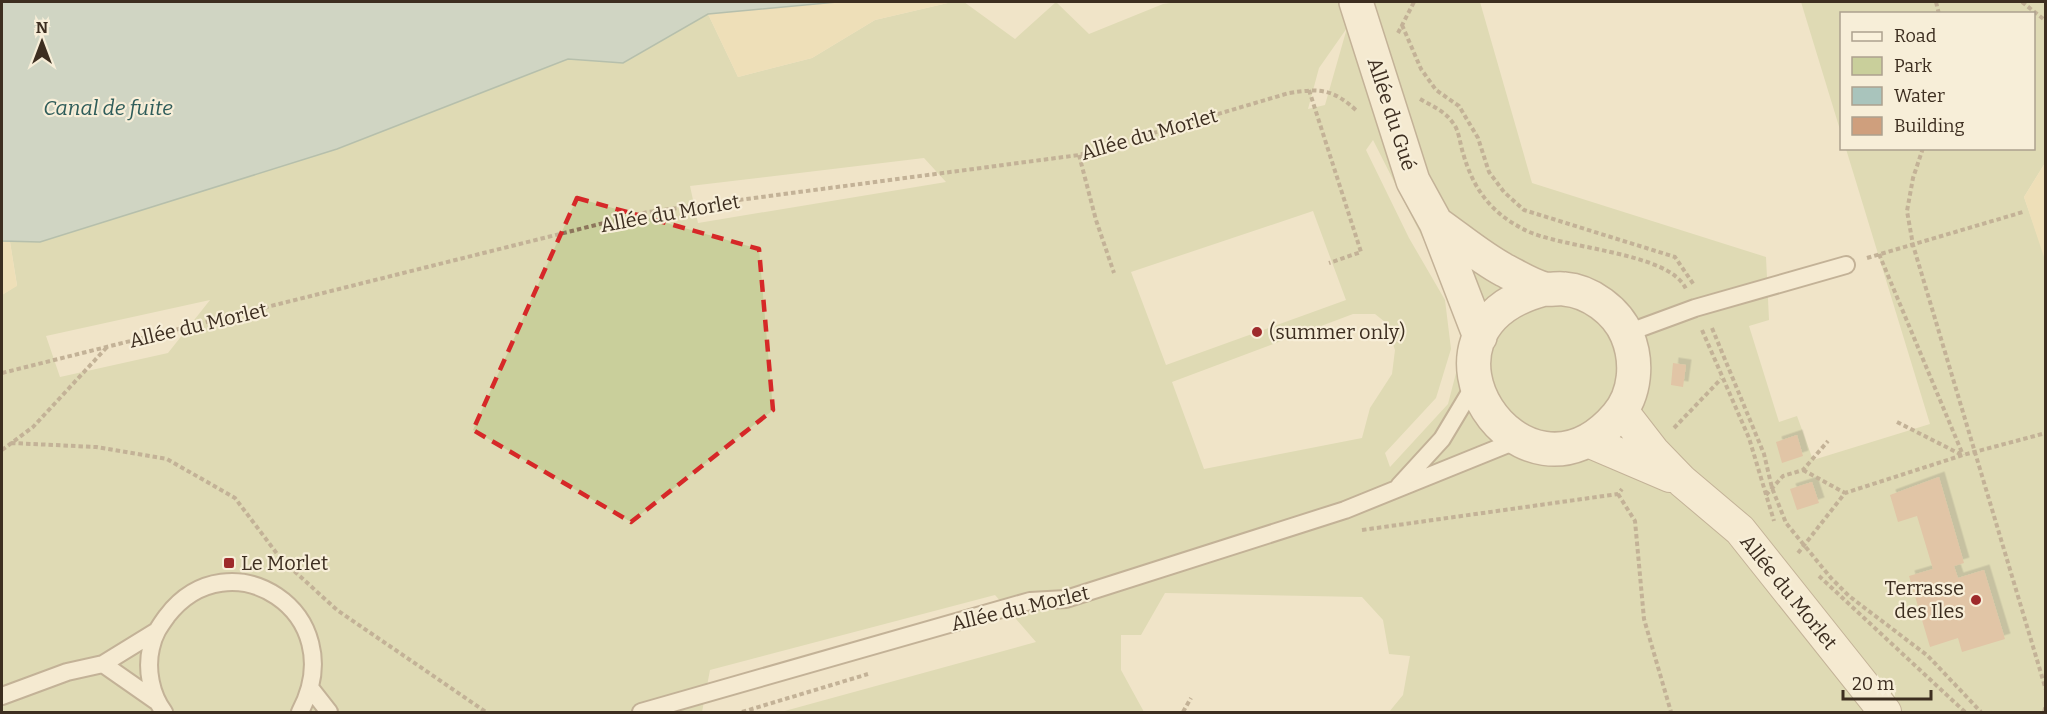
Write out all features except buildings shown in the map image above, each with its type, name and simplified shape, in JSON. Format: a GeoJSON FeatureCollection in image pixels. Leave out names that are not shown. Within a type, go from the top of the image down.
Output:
{"type":"FeatureCollection","features":[{"type":"Feature","properties":{"kind":"street","name":"Allée du Gué"},"geometry":{"type":"LineString","coordinates":[[1356,2],[1413,181],[1436,223],[1480,337]]}},
{"type":"Feature","properties":{"kind":"street","name":"Allée du Gué"},"geometry":{"type":"LineString","coordinates":[[1436,223],[1503,269],[1544,289]]}},
{"type":"Feature","properties":{"kind":"street"},"geometry":{"type":"LineString","coordinates":[[1544,289],[1564,289],[1584,294],[1601,303],[1616,317],[1627,333],[1633,353],[1634,373],[1630,393],[1622,411],[1607,428],[1588,441],[1553,448],[1518,440],[1490,417],[1481,401],[1475,384],[1474,360],[1480,337],[1491,319],[1506,304],[1524,294],[1544,289]]}},
{"type":"Feature","properties":{"kind":"street","name":"Allée du Morlet"},"geometry":{"type":"LineString","coordinates":[[1622,411],[1653,451],[1682,482],[1740,530],[1885,712]]}},
{"type":"Feature","properties":{"kind":"street","name":"Allée du Morlet"},"geometry":{"type":"LineString","coordinates":[[1588,441],[1682,482]]}},
{"type":"Feature","properties":{"kind":"lane"},"geometry":{"type":"LineString","coordinates":[[1627,333],[1699,307],[1846,265]]}},
{"type":"Feature","properties":{"kind":"lane","name":"Allée du Morlet"},"geometry":{"type":"LineString","coordinates":[[1395,490],[1442,439],[1475,384]]}},
{"type":"Feature","properties":{"kind":"lane","name":"Allée du Morlet"},"geometry":{"type":"LineString","coordinates":[[641,712],[1030,601],[1066,599],[1345,510],[1518,440]]}},
{"type":"Feature","properties":{"kind":"lane"},"geometry":{"type":"LineString","coordinates":[[2,696],[67,672],[103,664],[154,632],[179,600],[205,586],[234,582],[262,588],[290,606],[307,629],[315,660],[311,689],[300,712]]}},
{"type":"Feature","properties":{"kind":"lane"},"geometry":{"type":"LineString","coordinates":[[154,632],[148,660],[160,707]]}},
{"type":"Feature","properties":{"kind":"lane"},"geometry":{"type":"LineString","coordinates":[[103,664],[160,707]]}},
{"type":"Feature","properties":{"kind":"lane"},"geometry":{"type":"LineString","coordinates":[[311,689],[329,712]]}},
{"type":"Feature","properties":{"kind":"path"},"geometry":{"type":"LineString","coordinates":[[1394,43],[1414,2]]}},
{"type":"Feature","properties":{"kind":"path"},"geometry":{"type":"LineString","coordinates":[[2022,2],[2035,12]]}},
{"type":"Feature","properties":{"kind":"path"},"geometry":{"type":"LineString","coordinates":[[1402,25],[1421,69],[1436,90],[1460,106],[1478,138],[1489,172],[1504,192],[1524,210],[1552,221],[1648,246],[1675,257],[1693,282],[1721,379],[1749,438],[1776,527]]}},
{"type":"Feature","properties":{"kind":"path","name":"Allée du Morlet"},"geometry":{"type":"LineString","coordinates":[[2,373],[648,212],[1079,155],[1289,93],[1309,90],[1361,252],[1329,263]]}},
{"type":"Feature","properties":{"kind":"path"},"geometry":{"type":"LineString","coordinates":[[1418,98],[1444,113],[1454,124],[1477,188],[1493,210],[1524,231],[1612,252],[1673,272],[1683,281],[1699,307],[1764,454],[1772,488],[1786,523],[1849,596],[1928,656],[1981,712]]}},
{"type":"Feature","properties":{"kind":"path"},"geometry":{"type":"LineString","coordinates":[[1922,150],[1913,177],[1907,211],[1914,245],[2046,690]]}},
{"type":"Feature","properties":{"kind":"path"},"geometry":{"type":"LineString","coordinates":[[1079,155],[1096,220],[1114,273]]}},
{"type":"Feature","properties":{"kind":"path"},"geometry":{"type":"LineString","coordinates":[[1887,251],[2023,212]]}},
{"type":"Feature","properties":{"kind":"path"},"geometry":{"type":"LineString","coordinates":[[1879,254],[1963,455]]}},
{"type":"Feature","properties":{"kind":"path"},"geometry":{"type":"LineString","coordinates":[[2,450],[33,427],[109,345]]}},
{"type":"Feature","properties":{"kind":"path"},"geometry":{"type":"LineString","coordinates":[[1897,422],[1963,455]]}},
{"type":"Feature","properties":{"kind":"path"},"geometry":{"type":"LineString","coordinates":[[1798,553],[1845,493],[1963,455],[2046,433]]}},
{"type":"Feature","properties":{"kind":"path"},"geometry":{"type":"LineString","coordinates":[[1766,495],[1783,476],[1803,470],[1828,441]]}},
{"type":"Feature","properties":{"kind":"path"},"geometry":{"type":"LineString","coordinates":[[11,443],[96,447],[167,459],[235,498],[281,559],[337,610],[486,712]]}},
{"type":"Feature","properties":{"kind":"path"},"geometry":{"type":"LineString","coordinates":[[1803,470],[1845,493]]}},
{"type":"Feature","properties":{"kind":"path"},"geometry":{"type":"LineString","coordinates":[[1618,494],[1635,521],[1644,619],[1671,712]]}},
{"type":"Feature","properties":{"kind":"path"},"geometry":{"type":"LineString","coordinates":[[1791,544],[1805,561]]}},
{"type":"Feature","properties":{"kind":"path"},"geometry":{"type":"LineString","coordinates":[[1813,569],[1834,592],[1965,712]]}},
{"type":"Feature","properties":{"kind":"path"},"geometry":{"type":"LineString","coordinates":[[1183,712],[1191,698]]}},
{"type":"Feature","properties":{"kind":"path"},"geometry":{"type":"LineString","coordinates":[[2043,712],[2046,705]]}},
{"type":"Feature","properties":{"kind":"highlighted area"},"geometry":{"type":"Polygon","coordinates":[[[577,198],[759,249],[773,410],[631,522],[473,430],[577,198]]]}},
{"type":"Feature","properties":{"kind":"green space"},"geometry":{"type":"Polygon","coordinates":[[[952,2],[964,2],[1015,39],[1056,2],[1089,34],[1163,4],[1178,2],[1480,2],[1532,183],[1766,257],[1769,320],[1749,326],[1779,422],[1797,416],[1813,460],[1930,424],[1846,150],[2035,150],[2035,12],[1840,12],[1840,130],[1801,2],[2045,2],[2045,163],[2024,197],[2046,260],[2045,712],[1389,712],[1403,695],[1410,656],[1389,654],[1383,620],[1362,597],[1165,593],[1141,635],[1121,635],[1121,670],[1144,712],[781,712],[1036,642],[995,595],[710,670],[702,712],[2,712],[2,295],[17,285],[10,242],[40,242],[337,149],[568,59],[623,63],[708,14],[738,77],[812,58],[875,20],[952,2]],[[1347,28],[1319,68],[1308,109],[1325,105],[1347,28]],[[1373,140],[1366,150],[1409,238],[1445,300],[1451,349],[1436,398],[1385,453],[1390,467],[1448,404],[1463,346],[1455,302],[1373,140]],[[924,158],[690,186],[698,223],[946,182],[924,158]],[[1313,211],[1131,272],[1166,365],[1346,300],[1313,211]],[[210,300],[46,336],[60,377],[168,353],[210,300]],[[1353,314],[1172,382],[1204,469],[1362,438],[1370,408],[1392,374],[1395,350],[1385,322],[1375,314],[1353,314]]]}},
{"type":"Feature","properties":{"kind":"sand"},"geometry":{"type":"Polygon","coordinates":[[[837,2],[952,2],[875,20],[812,58],[738,77],[708,14],[837,2]]]}},
{"type":"Feature","properties":{"kind":"sand"},"geometry":{"type":"Polygon","coordinates":[[[2045,163],[2045,260],[2024,197],[2045,163]]]}},
{"type":"Feature","properties":{"kind":"sand"},"geometry":{"type":"Polygon","coordinates":[[[2,241],[10,242],[17,286],[2,295],[2,241]]]}},
{"type":"Feature","properties":{"kind":"water","name":"Canal de fuite"},"geometry":{"type":"Polygon","coordinates":[[[2,2],[837,2],[708,14],[623,63],[568,59],[337,149],[40,242],[2,241],[2,2]]]}},
{"type":"Feature","properties":{"kind":"place","name":"(summer only)"},"geometry":{"type":"Point","coordinates":[1257,332]}},
{"type":"Feature","properties":{"kind":"place","name":"Le Morlet"},"geometry":{"type":"Point","coordinates":[229,563]}},
{"type":"Feature","properties":{"kind":"place","name":"Terrasse des Iles"},"geometry":{"type":"Point","coordinates":[1976,600]}}]}
